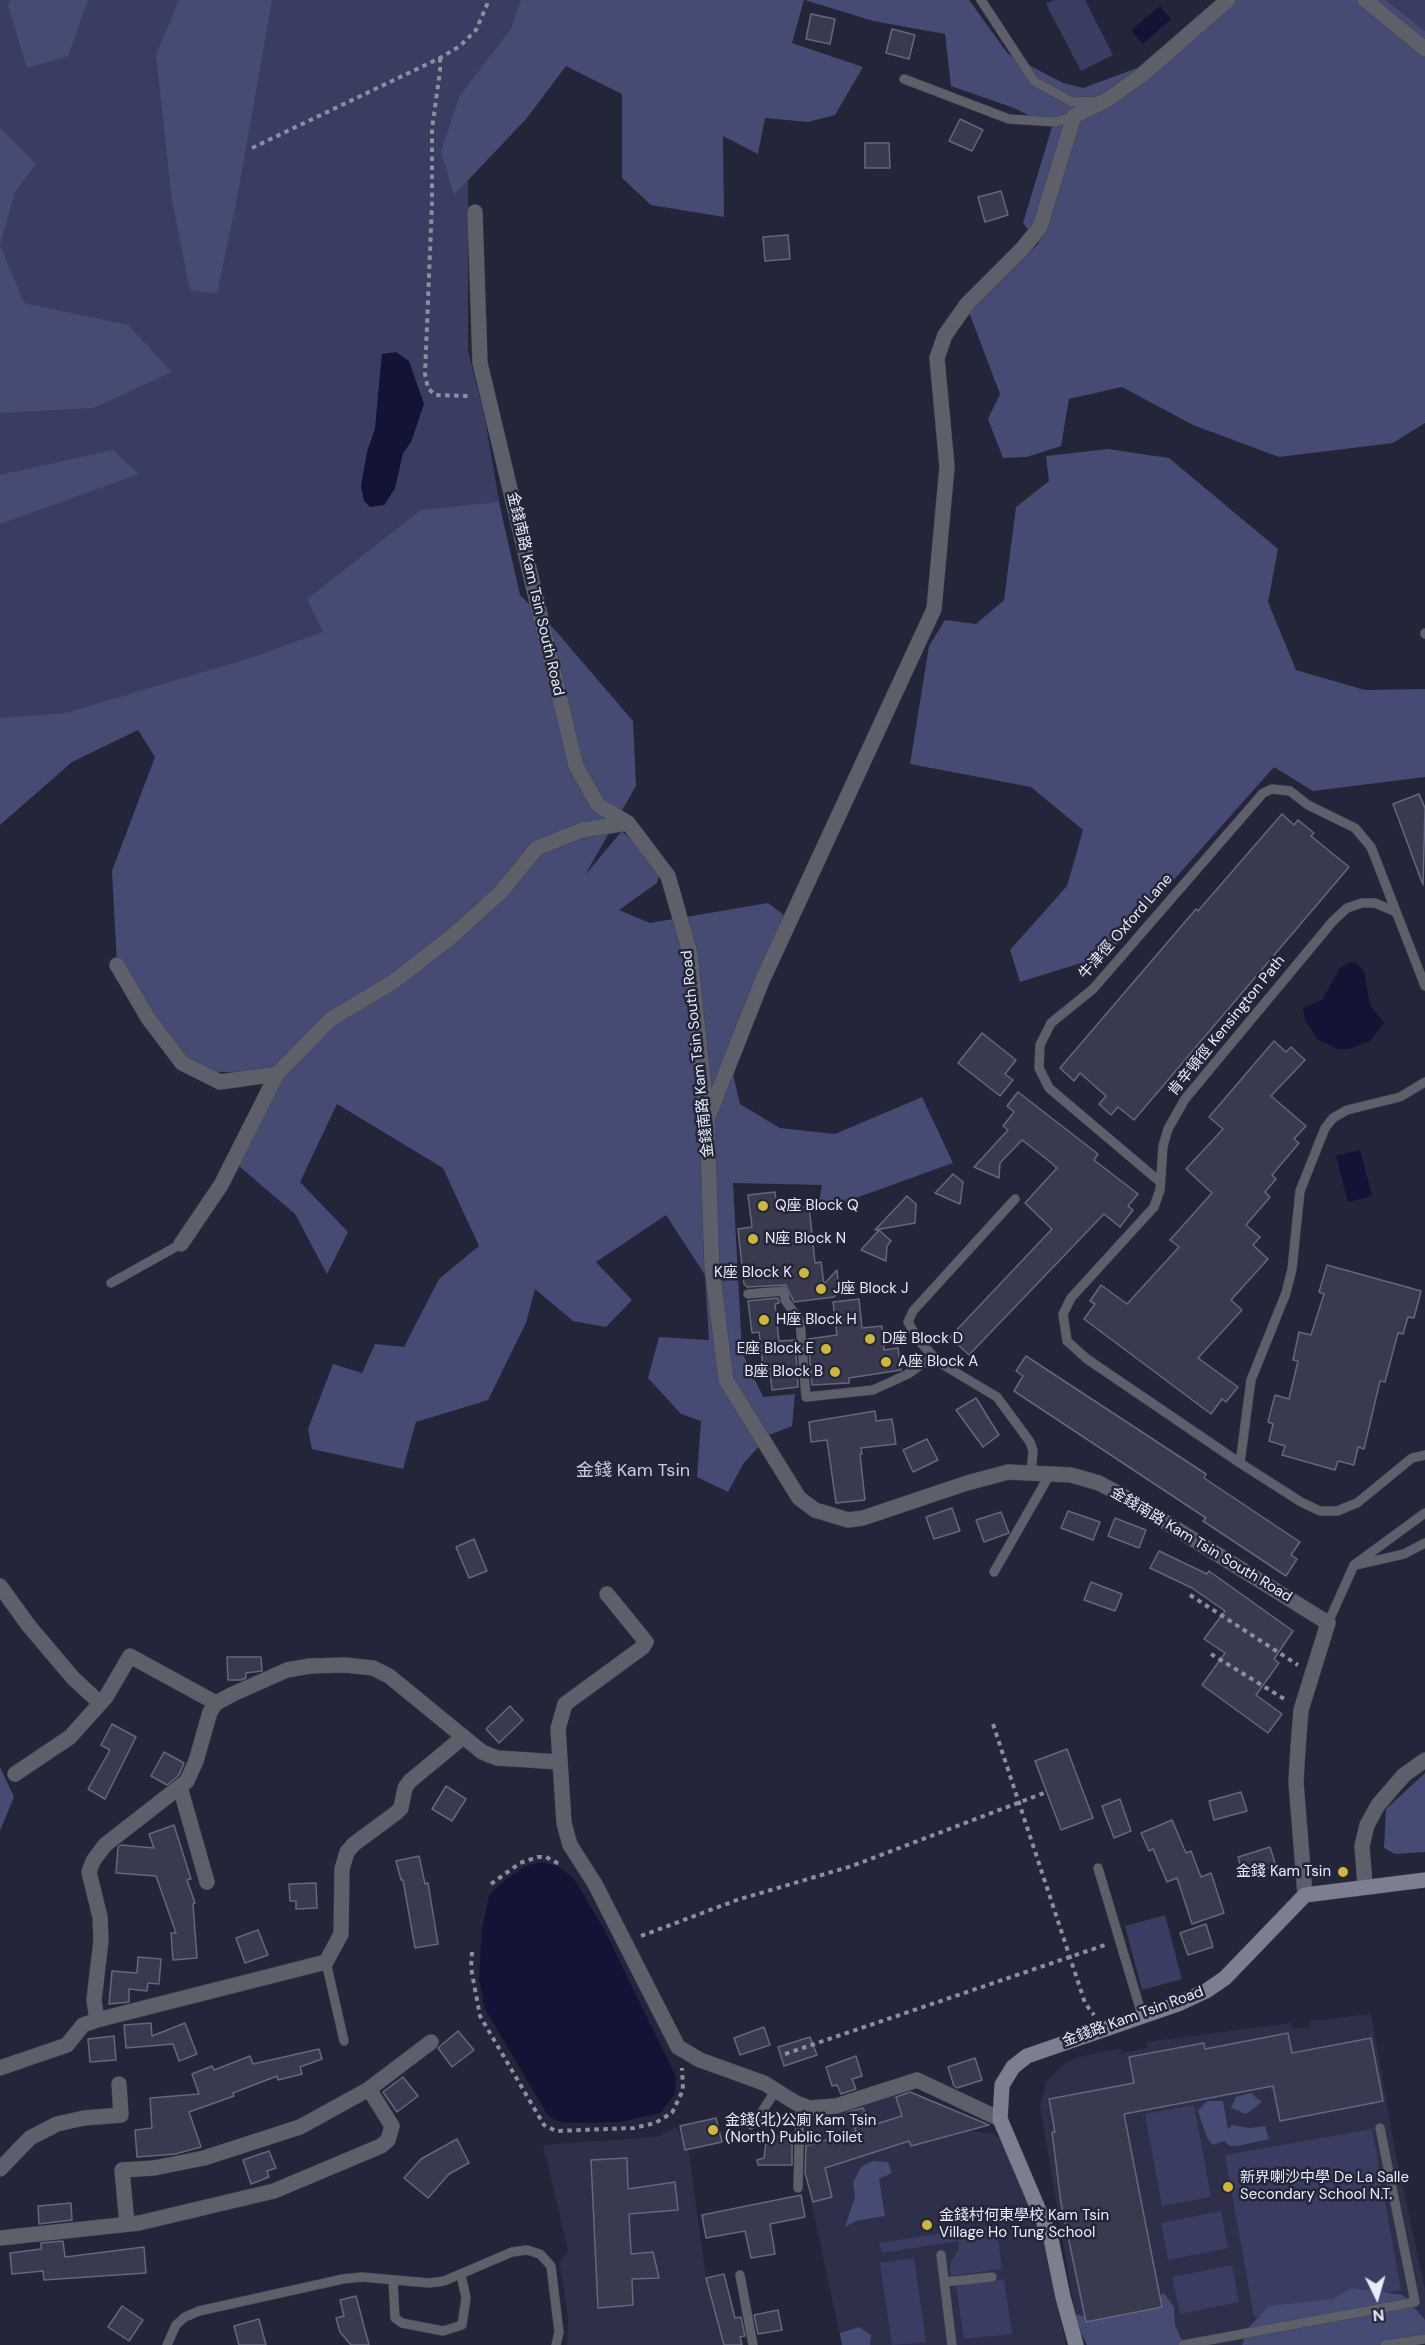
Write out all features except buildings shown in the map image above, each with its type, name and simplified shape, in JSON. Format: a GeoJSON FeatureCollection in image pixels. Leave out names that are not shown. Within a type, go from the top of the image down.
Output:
{"type":"FeatureCollection","features":[{"type":"Feature","properties":{"kind":"street"},"geometry":{"type":"LineString","coordinates":[[707,1118],[762,981],[934,609],[947,467],[937,358],[942,342],[967,304],[1023,248],[1040,226],[1074,116],[1107,100],[1142,75],[1228,0]]}},
{"type":"Feature","properties":{"kind":"street"},"geometry":{"type":"LineString","coordinates":[[1365,0],[1425,49]]}},
{"type":"Feature","properties":{"kind":"street","name":"金錢南路 Kam Tsin South Road"},"geometry":{"type":"LineString","coordinates":[[475,212],[478,349],[487,396],[576,766],[598,805],[628,823],[668,876],[690,953],[707,1118],[712,1268],[726,1380],[799,1498],[815,1510],[848,1520],[856,1519],[1008,1472],[1071,1475],[1108,1488],[1328,1623]]}},
{"type":"Feature","properties":{"kind":"street"},"geometry":{"type":"LineString","coordinates":[[181,1244],[221,1185],[278,1074],[331,1019],[393,982],[450,938],[500,893],[537,848],[582,830],[628,823]]}},
{"type":"Feature","properties":{"kind":"street"},"geometry":{"type":"LineString","coordinates":[[117,965],[148,1018],[182,1063],[220,1082],[278,1074]]}},
{"type":"Feature","properties":{"kind":"street"},"geometry":{"type":"LineString","coordinates":[[0,1586],[51,1652],[100,1703]]}},
{"type":"Feature","properties":{"kind":"street"},"geometry":{"type":"LineString","coordinates":[[607,1594],[646,1642],[643,1647],[565,1704],[558,1730],[566,1836],[594,1884],[678,2047],[692,2057],[764,2083],[800,2105],[822,2109],[917,2080],[924,2081],[1000,2119]]}},
{"type":"Feature","properties":{"kind":"street"},"geometry":{"type":"LineString","coordinates":[[1328,1623],[1302,1710],[1298,1748],[1296,1782],[1305,1895],[1425,1880]]}},
{"type":"Feature","properties":{"kind":"street"},"geometry":{"type":"LineString","coordinates":[[15,1773],[70,1737],[100,1703],[130,1656],[216,1703]]}},
{"type":"Feature","properties":{"kind":"street"},"geometry":{"type":"LineString","coordinates":[[97,2020],[94,2000],[101,1933],[100,1917],[89,1872],[93,1861],[105,1845],[187,1781],[196,1761],[205,1723],[216,1703],[287,1670],[310,1666],[345,1665],[373,1668],[389,1676],[462,1738],[482,1752],[497,1758],[560,1762]]}},
{"type":"Feature","properties":{"kind":"street"},"geometry":{"type":"LineString","coordinates":[[0,2068],[67,2045],[83,2025],[97,2020],[326,1962],[341,1934],[342,1869],[348,1852],[354,1844],[401,1808],[405,1788],[410,1781],[462,1738]]}},
{"type":"Feature","properties":{"kind":"street"},"geometry":{"type":"LineString","coordinates":[[1365,1886],[1362,1846],[1367,1825],[1378,1805],[1404,1775],[1425,1760]]}},
{"type":"Feature","properties":{"kind":"street"},"geometry":{"type":"LineString","coordinates":[[180,1787],[207,1882]]}},
{"type":"Feature","properties":{"kind":"street","name":"金錢路 Kam Tsin Road"},"geometry":{"type":"LineString","coordinates":[[1076,2345],[1051,2239],[1000,2119],[1002,2085],[1013,2067],[1027,2056],[1206,1991],[1225,1978],[1305,1895]]}},
{"type":"Feature","properties":{"kind":"street"},"geometry":{"type":"LineString","coordinates":[[127,2224],[122,2170],[154,2168],[240,2148],[300,2127],[369,2090],[431,2042]]}},
{"type":"Feature","properties":{"kind":"street"},"geometry":{"type":"LineString","coordinates":[[0,2169],[30,2138],[57,2124],[84,2118],[121,2115],[119,2084]]}},
{"type":"Feature","properties":{"kind":"street"},"geometry":{"type":"LineString","coordinates":[[0,2238],[127,2224],[190,2212],[274,2191],[381,2146],[392,2132],[392,2126],[369,2090]]}},
{"type":"Feature","properties":{"kind":"lane"},"geometry":{"type":"LineString","coordinates":[[981,0],[1034,81],[1072,102],[1107,100]]}},
{"type":"Feature","properties":{"kind":"lane"},"geometry":{"type":"LineString","coordinates":[[904,79],[1009,118],[1056,122],[1074,116]]}},
{"type":"Feature","properties":{"kind":"lane","name":"牛津徑 Oxford Lane"},"geometry":{"type":"LineString","coordinates":[[1159,1181],[1049,1088],[1039,1068],[1040,1045],[1051,1023],[1093,989],[1256,799],[1272,789],[1281,788],[1298,796],[1308,805],[1355,828],[1371,847],[1396,912]]}},
{"type":"Feature","properties":{"kind":"lane","name":"肯辛頓徑 Kensington Path"},"geometry":{"type":"LineString","coordinates":[[1396,912],[1375,903],[1362,903],[1347,908],[1333,921],[1185,1099],[1176,1113],[1163,1146],[1160,1190],[1154,1207],[1071,1298],[1063,1314],[1067,1341],[1087,1359],[1240,1463],[1300,1502],[1320,1511],[1337,1511],[1357,1503],[1412,1458],[1425,1455]]}},
{"type":"Feature","properties":{"kind":"lane"},"geometry":{"type":"LineString","coordinates":[[1396,912],[1425,986]]}},
{"type":"Feature","properties":{"kind":"lane"},"geometry":{"type":"LineString","coordinates":[[1240,1463],[1251,1380],[1286,1293],[1292,1269],[1300,1191],[1325,1128],[1333,1118],[1347,1110],[1400,1098],[1425,1082]]}},
{"type":"Feature","properties":{"kind":"lane"},"geometry":{"type":"LineString","coordinates":[[1015,1199],[908,1317],[908,1322],[919,1341],[934,1356],[963,1378],[997,1397],[1030,1442],[1033,1451],[1031,1473]]}},
{"type":"Feature","properties":{"kind":"lane"},"geometry":{"type":"LineString","coordinates":[[111,1283],[181,1244]]}},
{"type":"Feature","properties":{"kind":"lane"},"geometry":{"type":"LineString","coordinates":[[748,1294],[784,1291],[785,1300],[800,1322],[806,1397],[873,1390],[908,1374],[934,1356]]}},
{"type":"Feature","properties":{"kind":"lane"},"geometry":{"type":"LineString","coordinates":[[994,1572],[1050,1474]]}},
{"type":"Feature","properties":{"kind":"lane"},"geometry":{"type":"LineString","coordinates":[[1328,1623],[1354,1565],[1425,1513]]}},
{"type":"Feature","properties":{"kind":"lane"},"geometry":{"type":"LineString","coordinates":[[1354,1565],[1404,1554],[1425,1543]]}},
{"type":"Feature","properties":{"kind":"lane"},"geometry":{"type":"LineString","coordinates":[[1098,1869],[1142,2015]]}},
{"type":"Feature","properties":{"kind":"lane"},"geometry":{"type":"LineString","coordinates":[[326,1962],[345,2041]]}},
{"type":"Feature","properties":{"kind":"lane"},"geometry":{"type":"LineString","coordinates":[[751,2125],[776,2090]]}},
{"type":"Feature","properties":{"kind":"lane"},"geometry":{"type":"LineString","coordinates":[[798,2188],[800,2105]]}},
{"type":"Feature","properties":{"kind":"lane"},"geometry":{"type":"LineString","coordinates":[[1184,2345],[1415,2302],[1380,2128]]}},
{"type":"Feature","properties":{"kind":"lane"},"geometry":{"type":"LineString","coordinates":[[167,2345],[176,2325],[185,2317],[199,2311],[343,2279],[429,2283],[461,2275],[512,2252],[527,2250],[540,2254],[551,2266],[559,2332],[556,2345]]}},
{"type":"Feature","properties":{"kind":"lane"},"geometry":{"type":"LineString","coordinates":[[941,2255],[951,2345]]}},
{"type":"Feature","properties":{"kind":"lane"},"geometry":{"type":"LineString","coordinates":[[393,2280],[395,2318],[402,2323],[443,2331],[462,2325],[466,2298],[461,2275]]}},
{"type":"Feature","properties":{"kind":"lane"},"geometry":{"type":"LineString","coordinates":[[740,2275],[753,2345]]}},
{"type":"Feature","properties":{"kind":"lane"},"geometry":{"type":"LineString","coordinates":[[945,2282],[992,2277]]}},
{"type":"Feature","properties":{"kind":"lane"},"geometry":{"type":"LineString","coordinates":[[1385,2345],[1425,2339]]}},
{"type":"Feature","properties":{"kind":"path"},"geometry":{"type":"LineString","coordinates":[[252,148],[440,58],[460,45],[476,30],[489,0]]}},
{"type":"Feature","properties":{"kind":"path"},"geometry":{"type":"LineString","coordinates":[[440,58],[441,71],[432,129],[432,203],[425,374],[428,388],[435,395],[450,398],[487,396]]}},
{"type":"Feature","properties":{"kind":"path"},"geometry":{"type":"LineString","coordinates":[[1190,1595],[1299,1665]]}},
{"type":"Feature","properties":{"kind":"path"},"geometry":{"type":"LineString","coordinates":[[1211,1654],[1289,1702]]}},
{"type":"Feature","properties":{"kind":"path"},"geometry":{"type":"LineString","coordinates":[[993,1724],[1085,2003],[1103,2028]]}},
{"type":"Feature","properties":{"kind":"path"},"geometry":{"type":"LineString","coordinates":[[624,1942],[737,1900],[852,1866],[1044,1793]]}},
{"type":"Feature","properties":{"kind":"path"},"geometry":{"type":"LineString","coordinates":[[491,1884],[520,1863],[537,1857],[546,1857],[563,1866]]}},
{"type":"Feature","properties":{"kind":"path"},"geometry":{"type":"LineString","coordinates":[[785,2054],[1120,1940]]}},
{"type":"Feature","properties":{"kind":"path"},"geometry":{"type":"LineString","coordinates":[[472,1952],[471,1968],[480,2016],[544,2125],[556,2131],[634,2128],[656,2123],[672,2113],[682,2090],[682,2069],[677,2059]]}},
{"type":"Feature","properties":{"kind":"shaded area"},"geometry":{"type":"Polygon","coordinates":[[[0,0],[536,0],[468,145],[468,351],[485,419],[508,553],[340,644],[0,752],[0,0]],[[382,354],[375,429],[367,452],[384,505],[395,488],[403,453],[411,442],[382,354]]]}},
{"type":"Feature","properties":{"kind":"shaded area"},"geometry":{"type":"Polygon","coordinates":[[[10,0],[88,0],[68,56],[27,68],[8,5],[10,0]]]}},
{"type":"Feature","properties":{"kind":"shaded area"},"geometry":{"type":"Polygon","coordinates":[[[179,0],[272,0],[238,193],[217,294],[190,290],[172,201],[156,55],[179,0]]]}},
{"type":"Feature","properties":{"kind":"shaded area"},"geometry":{"type":"Polygon","coordinates":[[[521,0],[804,0],[792,43],[863,67],[835,115],[808,122],[765,118],[758,154],[723,136],[724,217],[651,205],[622,178],[622,94],[566,66],[527,118],[454,195],[441,152],[460,95],[511,29],[521,0]]]}},
{"type":"Feature","properties":{"kind":"shaded area"},"geometry":{"type":"Polygon","coordinates":[[[805,0],[969,0],[1008,54],[1063,83],[1083,88],[1137,68],[1216,0],[1386,0],[1425,31],[1425,423],[1393,443],[1279,457],[1193,425],[1122,387],[1069,399],[1061,446],[1027,457],[1003,458],[988,419],[1000,394],[969,312],[1039,243],[1023,223],[1052,127],[1014,108],[951,86],[945,34],[873,21],[805,0]]]}},
{"type":"Feature","properties":{"kind":"shaded area"},"geometry":{"type":"Polygon","coordinates":[[[1054,0],[1085,0],[1113,55],[1081,71],[1046,4],[1054,0]]]}},
{"type":"Feature","properties":{"kind":"shaded area"},"geometry":{"type":"Polygon","coordinates":[[[1386,0],[1425,0],[1425,31],[1386,0]]]}},
{"type":"Feature","properties":{"kind":"shaded area"},"geometry":{"type":"Polygon","coordinates":[[[1160,6],[1171,19],[1143,44],[1131,30],[1160,6]]]}},
{"type":"Feature","properties":{"kind":"shaded area"},"geometry":{"type":"Polygon","coordinates":[[[0,128],[36,164],[15,192],[0,245],[0,128]]]}},
{"type":"Feature","properties":{"kind":"shaded area"},"geometry":{"type":"Polygon","coordinates":[[[0,245],[24,303],[128,325],[172,372],[94,408],[0,413],[0,245]]]}},
{"type":"Feature","properties":{"kind":"shaded area"},"geometry":{"type":"Polygon","coordinates":[[[396,352],[409,361],[424,404],[411,442],[403,453],[395,488],[384,505],[370,507],[364,501],[361,486],[367,452],[375,429],[382,354],[396,352]]]}},
{"type":"Feature","properties":{"kind":"shaded area"},"geometry":{"type":"Polygon","coordinates":[[[1108,449],[1169,458],[1278,549],[1268,602],[1296,670],[1365,690],[1425,689],[1425,777],[1313,791],[1274,767],[1107,955],[1020,982],[1010,950],[1067,886],[1083,830],[1031,787],[910,764],[929,646],[945,620],[976,624],[1004,600],[1016,507],[1049,481],[1046,456],[1108,449]]]}},
{"type":"Feature","properties":{"kind":"shaded area"},"geometry":{"type":"Polygon","coordinates":[[[113,450],[139,474],[0,524],[0,475],[113,450]]]}},
{"type":"Feature","properties":{"kind":"shaded area"},"geometry":{"type":"Polygon","coordinates":[[[499,502],[520,595],[555,630],[633,721],[636,786],[585,875],[622,831],[661,868],[657,883],[619,910],[650,923],[768,903],[785,916],[730,1061],[740,1104],[780,1128],[835,1134],[922,1097],[953,1163],[817,1212],[822,1185],[733,1183],[742,1352],[763,1397],[795,1394],[792,1426],[769,1435],[743,1464],[728,1492],[697,1477],[701,1421],[681,1414],[648,1378],[659,1337],[709,1340],[705,1275],[666,1215],[596,1262],[632,1300],[606,1327],[573,1321],[535,1289],[526,1323],[488,1400],[416,1422],[403,1469],[312,1449],[308,1429],[333,1364],[362,1373],[375,1344],[404,1347],[439,1279],[479,1246],[443,1168],[337,1104],[300,1182],[348,1232],[327,1274],[295,1214],[233,1161],[277,1074],[197,1071],[117,965],[112,871],[155,757],[138,730],[72,762],[0,825],[0,718],[66,713],[250,658],[323,632],[307,599],[421,510],[499,502]]]}},
{"type":"Feature","properties":{"kind":"shaded area"},"geometry":{"type":"Polygon","coordinates":[[[1350,962],[1356,963],[1364,971],[1370,1005],[1384,1023],[1370,1041],[1349,1049],[1338,1049],[1317,1039],[1305,1020],[1303,1008],[1322,1000],[1340,968],[1350,962]]]}},
{"type":"Feature","properties":{"kind":"shaded area"},"geometry":{"type":"Polygon","coordinates":[[[1360,1150],[1372,1196],[1348,1202],[1336,1156],[1360,1150]]]}},
{"type":"Feature","properties":{"kind":"shaded area"},"geometry":{"type":"Polygon","coordinates":[[[0,1767],[14,1797],[0,1831],[0,1767]]]}},
{"type":"Feature","properties":{"kind":"shaded area"},"geometry":{"type":"Polygon","coordinates":[[[1425,1773],[1425,1852],[1395,1854],[1384,1848],[1386,1809],[1425,1773]]]}},
{"type":"Feature","properties":{"kind":"shaded area"},"geometry":{"type":"Polygon","coordinates":[[[541,1862],[558,1866],[574,1879],[605,1931],[676,2077],[675,2094],[660,2113],[621,2122],[565,2123],[555,2120],[547,2114],[485,2009],[479,1979],[482,1929],[489,1896],[501,1883],[526,1866],[541,1862]]]}},
{"type":"Feature","properties":{"kind":"shaded area"},"geometry":{"type":"Polygon","coordinates":[[[1165,1915],[1182,1979],[1142,1990],[1125,1926],[1165,1915]]]}},
{"type":"Feature","properties":{"kind":"shaded area","name":"新界喇沙中學 De La Salle Secondary School N.T."},"geometry":{"type":"Polygon","coordinates":[[[1371,2014],[1396,2155],[1425,2289],[1425,2321],[1300,2345],[1087,2345],[1077,2325],[1040,2105],[1046,2082],[1061,2066],[1079,2057],[1121,2048],[1121,2053],[1147,2048],[1146,2042],[1291,2023],[1293,2029],[1310,2027],[1309,2021],[1371,2014]]]}},
{"type":"Feature","properties":{"kind":"shaded area"},"geometry":{"type":"Polygon","coordinates":[[[1251,2093],[1262,2102],[1246,2114],[1231,2108],[1236,2097],[1251,2093]]]}},
{"type":"Feature","properties":{"kind":"shaded area","name":"金錢村何東學校 Kam Tsin Village Ho Tung School"},"geometry":{"type":"Polygon","coordinates":[[[895,2095],[911,2146],[969,2131],[992,2133],[1005,2142],[1043,2241],[1066,2345],[842,2345],[805,2173],[805,2121],[895,2095]]]}},
{"type":"Feature","properties":{"kind":"shaded area"},"geometry":{"type":"Polygon","coordinates":[[[1207,2101],[1223,2101],[1228,2129],[1232,2125],[1249,2128],[1265,2126],[1269,2139],[1238,2146],[1230,2146],[1224,2141],[1213,2145],[1207,2138],[1198,2111],[1207,2101]]]}},
{"type":"Feature","properties":{"kind":"shaded area"},"geometry":{"type":"Polygon","coordinates":[[[1194,2105],[1211,2197],[1162,2206],[1145,2114],[1194,2105]]]}},
{"type":"Feature","properties":{"kind":"shaded area"},"geometry":{"type":"Polygon","coordinates":[[[676,2127],[689,2152],[706,2278],[724,2345],[567,2345],[568,2319],[560,2263],[568,2250],[543,2145],[657,2137],[676,2127]]]}},
{"type":"Feature","properties":{"kind":"shaded area"},"geometry":{"type":"Polygon","coordinates":[[[1372,2129],[1401,2290],[1254,2317],[1225,2155],[1372,2129]]]}},
{"type":"Feature","properties":{"kind":"shaded area"},"geometry":{"type":"Polygon","coordinates":[[[873,2161],[888,2162],[892,2173],[879,2179],[885,2216],[856,2221],[845,2227],[855,2197],[853,2183],[861,2167],[873,2161]]]}},
{"type":"Feature","properties":{"kind":"shaded area"},"geometry":{"type":"Polygon","coordinates":[[[1221,2211],[1228,2248],[1168,2260],[1161,2223],[1221,2211]]]}},
{"type":"Feature","properties":{"kind":"shaded area"},"geometry":{"type":"Polygon","coordinates":[[[996,2225],[1002,2269],[951,2276],[950,2264],[959,2248],[958,2241],[882,2253],[879,2243],[996,2225]]]}},
{"type":"Feature","properties":{"kind":"shaded area"},"geometry":{"type":"Polygon","coordinates":[[[914,2258],[926,2342],[892,2345],[880,2263],[914,2258]]]}},
{"type":"Feature","properties":{"kind":"shaded area"},"geometry":{"type":"Polygon","coordinates":[[[1232,2265],[1239,2302],[1180,2314],[1172,2277],[1232,2265]]]}},
{"type":"Feature","properties":{"kind":"shaded area"},"geometry":{"type":"Polygon","coordinates":[[[1004,2279],[1012,2334],[964,2339],[956,2285],[1004,2279]]]}},
{"type":"Feature","properties":{"kind":"shaded area"},"geometry":{"type":"Polygon","coordinates":[[[1351,2288],[1403,2295],[1425,2320],[1425,2337],[1410,2345],[1242,2345],[1248,2328],[1269,2306],[1333,2299],[1351,2288]]]}},
{"type":"Feature","properties":{"kind":"shaded area"},"geometry":{"type":"Polygon","coordinates":[[[1164,2293],[1174,2307],[1175,2325],[1184,2345],[1087,2345],[1077,2325],[1076,2314],[1089,2318],[1149,2303],[1164,2293]]]}},
{"type":"Feature","properties":{"kind":"shaded area"},"geometry":{"type":"Polygon","coordinates":[[[859,2327],[871,2335],[870,2345],[842,2345],[840,2333],[859,2327]]]}},
{"type":"Feature","properties":{"kind":"place","name":"Q座 Block Q"},"geometry":{"type":"Point","coordinates":[763,1206]}},
{"type":"Feature","properties":{"kind":"place","name":"N座 Block N"},"geometry":{"type":"Point","coordinates":[753,1239]}},
{"type":"Feature","properties":{"kind":"place","name":"K座 Block K"},"geometry":{"type":"Point","coordinates":[804,1273]}},
{"type":"Feature","properties":{"kind":"place","name":"J座 Block J"},"geometry":{"type":"Point","coordinates":[821,1289]}},
{"type":"Feature","properties":{"kind":"place","name":"H座 Block H"},"geometry":{"type":"Point","coordinates":[764,1320]}},
{"type":"Feature","properties":{"kind":"place","name":"D座 Block D"},"geometry":{"type":"Point","coordinates":[870,1339]}},
{"type":"Feature","properties":{"kind":"place","name":"E座 Block E"},"geometry":{"type":"Point","coordinates":[826,1349]}},
{"type":"Feature","properties":{"kind":"place","name":"A座 Block A"},"geometry":{"type":"Point","coordinates":[886,1362]}},
{"type":"Feature","properties":{"kind":"place","name":"B座 Block B"},"geometry":{"type":"Point","coordinates":[835,1372]}},
{"type":"Feature","properties":{"kind":"place","name":"金錢 Kam Tsin"},"geometry":{"type":"Point","coordinates":[1343,1872]}},
{"type":"Feature","properties":{"kind":"place","name":"金錢(北)公廁 Kam Tsin (North) Public Toilet"},"geometry":{"type":"Point","coordinates":[713,2130]}},
{"type":"Feature","properties":{"kind":"place","name":"新界喇沙中學 De La Salle Secondary School N.T."},"geometry":{"type":"Point","coordinates":[1228,2187]}},
{"type":"Feature","properties":{"kind":"place","name":"金錢村何東學校 Kam Tsin Village Ho Tung School"},"geometry":{"type":"Point","coordinates":[927,2225]}},
{"type":"Feature","properties":{"kind":"district","name":"金錢 Kam Tsin"},"geometry":{"type":"Point","coordinates":[633,1471]}}]}
